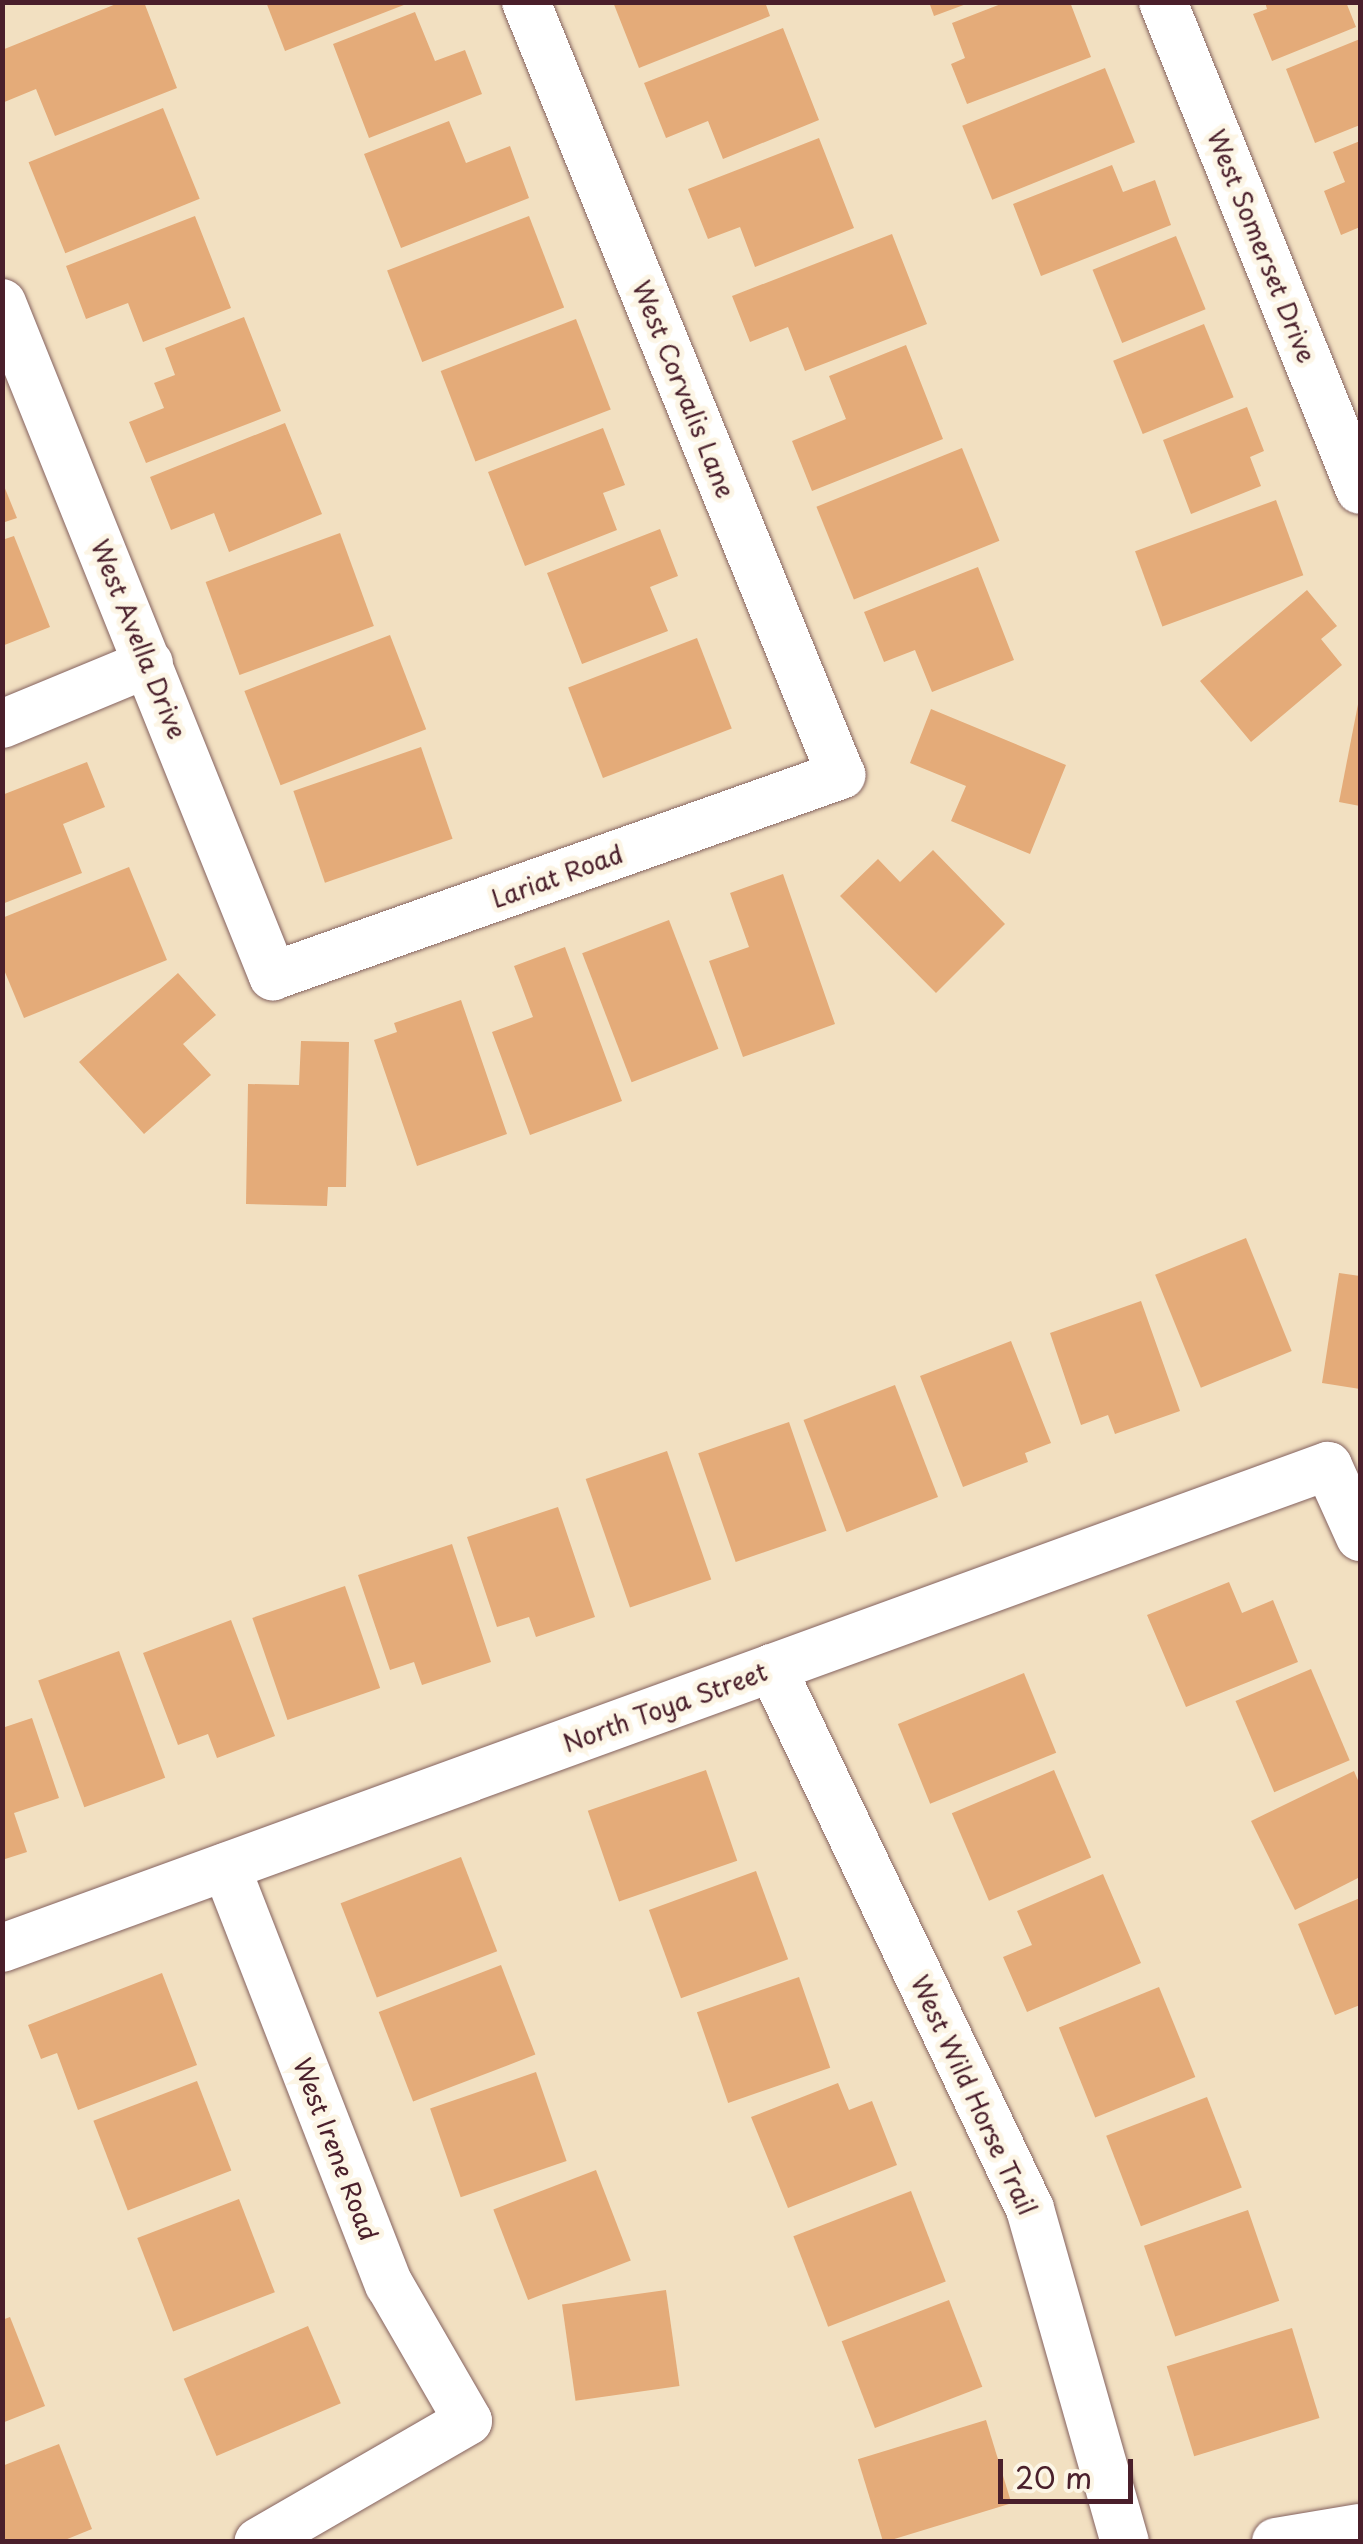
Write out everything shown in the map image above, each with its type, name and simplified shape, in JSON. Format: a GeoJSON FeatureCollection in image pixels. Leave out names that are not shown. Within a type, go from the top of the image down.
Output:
{"type":"FeatureCollection","features":[{"type":"Feature","properties":{"kind":"street","name":"West Corvalis Lane"},"geometry":{"type":"LineString","coordinates":[[526,2],[841,775]]}},
{"type":"Feature","properties":{"kind":"street","name":"West Somerset Drive"},"geometry":{"type":"LineString","coordinates":[[1163,2],[1360,490]]}},
{"type":"Feature","properties":{"kind":"street","name":"West Avella Drive"},"geometry":{"type":"LineString","coordinates":[[2,303],[273,976]]}},
{"type":"Feature","properties":{"kind":"street"},"geometry":{"type":"LineString","coordinates":[[2,724],[149,664]]}},
{"type":"Feature","properties":{"kind":"street","name":"Lariat Road"},"geometry":{"type":"LineString","coordinates":[[273,976],[841,775]]}},
{"type":"Feature","properties":{"kind":"street","name":"North Toya Street"},"geometry":{"type":"LineString","coordinates":[[2,1948],[1328,1466],[1360,1537]]}},
{"type":"Feature","properties":{"kind":"street","name":"West Wild Horse Trail"},"geometry":{"type":"LineString","coordinates":[[772,1668],[1030,2209],[1125,2542]]}},
{"type":"Feature","properties":{"kind":"street","name":"West Irene Road"},"geometry":{"type":"LineString","coordinates":[[226,1866],[389,2284],[468,2421],[258,2542]]}},
{"type":"Feature","properties":{"kind":"street"},"geometry":{"type":"LineString","coordinates":[[1276,2542],[1360,2528]]}},
{"type":"Feature","properties":{"kind":"building"},"geometry":{"type":"Polygon","coordinates":[[[121,2],[144,2],[177,88],[55,136],[36,89],[2,103],[2,50],[121,2]]]}},
{"type":"Feature","properties":{"kind":"building"},"geometry":{"type":"Polygon","coordinates":[[[266,2],[409,2],[409,3],[285,51],[266,2]]]}},
{"type":"Feature","properties":{"kind":"building"},"geometry":{"type":"Polygon","coordinates":[[[613,2],[765,2],[770,16],[639,68],[613,2]]]}},
{"type":"Feature","properties":{"kind":"building"},"geometry":{"type":"Polygon","coordinates":[[[929,2],[969,2],[969,3],[934,16],[929,2]]]}},
{"type":"Feature","properties":{"kind":"building"},"geometry":{"type":"Polygon","coordinates":[[[1006,2],[1070,2],[1091,57],[967,104],[951,64],[965,58],[952,23],[1006,2]]]}},
{"type":"Feature","properties":{"kind":"building"},"geometry":{"type":"Polygon","coordinates":[[[1265,2],[1346,2],[1356,27],[1272,61],[1253,14],[1267,9],[1265,2]]]}},
{"type":"Feature","properties":{"kind":"building"},"geometry":{"type":"Polygon","coordinates":[[[415,12],[435,61],[465,50],[482,94],[369,138],[333,44],[415,12]]]}},
{"type":"Feature","properties":{"kind":"building"},"geometry":{"type":"Polygon","coordinates":[[[783,28],[819,120],[723,159],[708,121],[666,138],[644,83],[783,28]]]}},
{"type":"Feature","properties":{"kind":"building"},"geometry":{"type":"Polygon","coordinates":[[[1360,39],[1360,125],[1315,143],[1286,69],[1360,39]]]}},
{"type":"Feature","properties":{"kind":"building"},"geometry":{"type":"Polygon","coordinates":[[[1105,68],[1135,142],[992,200],[962,126],[1105,68]]]}},
{"type":"Feature","properties":{"kind":"building"},"geometry":{"type":"Polygon","coordinates":[[[163,108],[200,199],[65,253],[29,162],[163,108]]]}},
{"type":"Feature","properties":{"kind":"building"},"geometry":{"type":"Polygon","coordinates":[[[449,121],[466,163],[510,146],[529,198],[401,248],[364,154],[449,121]]]}},
{"type":"Feature","properties":{"kind":"building"},"geometry":{"type":"Polygon","coordinates":[[[819,138],[854,228],[755,267],[740,227],[708,239],[688,189],[819,138]]]}},
{"type":"Feature","properties":{"kind":"building"},"geometry":{"type":"Polygon","coordinates":[[[1360,141],[1360,227],[1341,235],[1324,191],[1345,182],[1333,152],[1360,141]]]}},
{"type":"Feature","properties":{"kind":"building"},"geometry":{"type":"Polygon","coordinates":[[[1112,165],[1123,192],[1155,180],[1171,225],[1041,276],[1013,204],[1112,165]]]}},
{"type":"Feature","properties":{"kind":"building"},"geometry":{"type":"Polygon","coordinates":[[[195,216],[231,308],[143,342],[128,303],[86,319],[66,266],[195,216]]]}},
{"type":"Feature","properties":{"kind":"building"},"geometry":{"type":"Polygon","coordinates":[[[529,216],[564,307],[422,362],[387,270],[529,216]]]}},
{"type":"Feature","properties":{"kind":"building"},"geometry":{"type":"Polygon","coordinates":[[[892,234],[927,324],[805,371],[788,327],[750,342],[732,296],[892,234]]]}},
{"type":"Feature","properties":{"kind":"building"},"geometry":{"type":"Polygon","coordinates":[[[1176,236],[1206,309],[1122,343],[1093,270],[1176,236]]]}},
{"type":"Feature","properties":{"kind":"building"},"geometry":{"type":"Polygon","coordinates":[[[244,317],[281,411],[146,463],[129,422],[164,408],[154,383],[175,375],[165,348],[244,317]]]}},
{"type":"Feature","properties":{"kind":"building"},"geometry":{"type":"Polygon","coordinates":[[[576,319],[611,410],[475,462],[441,371],[576,319]]]}},
{"type":"Feature","properties":{"kind":"building"},"geometry":{"type":"Polygon","coordinates":[[[1204,324],[1234,397],[1143,434],[1113,361],[1204,324]]]}},
{"type":"Feature","properties":{"kind":"building"},"geometry":{"type":"Polygon","coordinates":[[[906,345],[943,439],[812,491],[792,441],[846,419],[829,376],[906,345]]]}},
{"type":"Feature","properties":{"kind":"building"},"geometry":{"type":"Polygon","coordinates":[[[1247,407],[1264,451],[1250,457],[1261,486],[1191,514],[1163,440],[1247,407]]]}},
{"type":"Feature","properties":{"kind":"building"},"geometry":{"type":"Polygon","coordinates":[[[285,423],[322,514],[229,552],[214,513],[171,530],[150,477],[285,423]]]}},
{"type":"Feature","properties":{"kind":"building"},"geometry":{"type":"Polygon","coordinates":[[[603,428],[625,485],[603,493],[617,530],[525,566],[488,472],[603,428]]]}},
{"type":"Feature","properties":{"kind":"building"},"geometry":{"type":"Polygon","coordinates":[[[962,448],[999,541],[854,600],[816,507],[962,448]]]}},
{"type":"Feature","properties":{"kind":"building"},"geometry":{"type":"Polygon","coordinates":[[[2,481],[17,518],[2,523],[2,481]]]}},
{"type":"Feature","properties":{"kind":"building"},"geometry":{"type":"Polygon","coordinates":[[[1276,500],[1303,575],[1162,626],[1135,551],[1276,500]]]}},
{"type":"Feature","properties":{"kind":"building"},"geometry":{"type":"Polygon","coordinates":[[[660,529],[678,576],[650,587],[668,631],[582,664],[547,573],[660,529]]]}},
{"type":"Feature","properties":{"kind":"building"},"geometry":{"type":"Polygon","coordinates":[[[340,533],[374,626],[239,675],[206,582],[340,533]]]}},
{"type":"Feature","properties":{"kind":"building"},"geometry":{"type":"Polygon","coordinates":[[[14,536],[50,627],[2,646],[2,540],[14,536]]]}},
{"type":"Feature","properties":{"kind":"building"},"geometry":{"type":"Polygon","coordinates":[[[978,567],[1014,660],[932,692],[915,650],[884,662],[864,612],[978,567]]]}},
{"type":"Feature","properties":{"kind":"building"},"geometry":{"type":"Polygon","coordinates":[[[1307,590],[1337,626],[1321,639],[1342,665],[1251,742],[1200,681],[1307,590]]]}},
{"type":"Feature","properties":{"kind":"building"},"geometry":{"type":"Polygon","coordinates":[[[390,635],[426,729],[281,785],[244,691],[390,635]]]}},
{"type":"Feature","properties":{"kind":"building"},"geometry":{"type":"Polygon","coordinates":[[[697,638],[732,729],[603,778],[568,687],[697,638]]]}},
{"type":"Feature","properties":{"kind":"building"},"geometry":{"type":"Polygon","coordinates":[[[1360,694],[1360,806],[1339,802],[1360,694]]]}},
{"type":"Feature","properties":{"kind":"building"},"geometry":{"type":"Polygon","coordinates":[[[931,709],[1066,765],[1030,854],[951,821],[966,786],[910,763],[931,709]]]}},
{"type":"Feature","properties":{"kind":"building"},"geometry":{"type":"Polygon","coordinates":[[[421,747],[453,839],[325,883],[293,791],[421,747]]]}},
{"type":"Feature","properties":{"kind":"building"},"geometry":{"type":"Polygon","coordinates":[[[87,762],[105,807],[63,824],[82,873],[2,904],[2,795],[87,762]]]}},
{"type":"Feature","properties":{"kind":"building"},"geometry":{"type":"Polygon","coordinates":[[[933,850],[1005,924],[936,993],[840,896],[878,859],[900,882],[933,850]]]}},
{"type":"Feature","properties":{"kind":"building"},"geometry":{"type":"Polygon","coordinates":[[[129,867],[167,960],[24,1018],[2,965],[2,918],[129,867]]]}},
{"type":"Feature","properties":{"kind":"building"},"geometry":{"type":"Polygon","coordinates":[[[783,874],[835,1024],[743,1057],[709,961],[749,947],[730,893],[783,874]]]}},
{"type":"Feature","properties":{"kind":"building"},"geometry":{"type":"Polygon","coordinates":[[[669,920],[718,1049],[632,1082],[582,953],[669,920]]]}},
{"type":"Feature","properties":{"kind":"building"},"geometry":{"type":"Polygon","coordinates":[[[565,947],[622,1101],[530,1135],[492,1032],[533,1017],[514,966],[565,947]]]}},
{"type":"Feature","properties":{"kind":"building"},"geometry":{"type":"Polygon","coordinates":[[[178,973],[216,1015],[183,1044],[211,1075],[144,1134],[79,1062],[178,973]]]}},
{"type":"Feature","properties":{"kind":"building"},"geometry":{"type":"Polygon","coordinates":[[[461,1000],[507,1134],[417,1166],[374,1040],[397,1032],[394,1023],[461,1000]]]}},
{"type":"Feature","properties":{"kind":"building"},"geometry":{"type":"Polygon","coordinates":[[[301,1041],[349,1042],[346,1187],[328,1187],[327,1206],[246,1204],[248,1084],[299,1085],[301,1041]]]}},
{"type":"Feature","properties":{"kind":"building"},"geometry":{"type":"Polygon","coordinates":[[[1246,1238],[1292,1351],[1201,1388],[1155,1275],[1246,1238]]]}},
{"type":"Feature","properties":{"kind":"building"},"geometry":{"type":"Polygon","coordinates":[[[1339,1273],[1360,1276],[1360,1389],[1322,1383],[1339,1273]]]}},
{"type":"Feature","properties":{"kind":"building"},"geometry":{"type":"Polygon","coordinates":[[[1141,1301],[1180,1411],[1115,1434],[1108,1415],[1081,1425],[1050,1333],[1141,1301]]]}},
{"type":"Feature","properties":{"kind":"building"},"geometry":{"type":"Polygon","coordinates":[[[1011,1341],[1051,1443],[1025,1453],[1028,1462],[963,1487],[920,1376],[1011,1341]]]}},
{"type":"Feature","properties":{"kind":"building"},"geometry":{"type":"Polygon","coordinates":[[[895,1385],[938,1497],[847,1532],[804,1420],[895,1385]]]}},
{"type":"Feature","properties":{"kind":"building"},"geometry":{"type":"Polygon","coordinates":[[[789,1422],[826,1531],[736,1562],[698,1453],[789,1422]]]}},
{"type":"Feature","properties":{"kind":"building"},"geometry":{"type":"Polygon","coordinates":[[[667,1451],[711,1580],[630,1608],[586,1479],[667,1451]]]}},
{"type":"Feature","properties":{"kind":"building"},"geometry":{"type":"Polygon","coordinates":[[[558,1507],[595,1617],[536,1637],[529,1617],[497,1627],[467,1537],[558,1507]]]}},
{"type":"Feature","properties":{"kind":"building"},"geometry":{"type":"Polygon","coordinates":[[[452,1544],[491,1662],[422,1685],[414,1662],[390,1670],[358,1575],[452,1544]]]}},
{"type":"Feature","properties":{"kind":"building"},"geometry":{"type":"Polygon","coordinates":[[[1229,1582],[1242,1613],[1273,1600],[1298,1662],[1186,1707],[1147,1615],[1229,1582]]]}},
{"type":"Feature","properties":{"kind":"building"},"geometry":{"type":"Polygon","coordinates":[[[345,1586],[380,1688],[288,1720],[252,1618],[345,1586]]]}},
{"type":"Feature","properties":{"kind":"building"},"geometry":{"type":"Polygon","coordinates":[[[231,1620],[275,1736],[217,1758],[208,1734],[178,1745],[143,1653],[231,1620]]]}},
{"type":"Feature","properties":{"kind":"building"},"geometry":{"type":"Polygon","coordinates":[[[119,1651],[165,1778],[84,1807],[38,1680],[119,1651]]]}},
{"type":"Feature","properties":{"kind":"building"},"geometry":{"type":"Polygon","coordinates":[[[1311,1669],[1350,1760],[1274,1792],[1236,1701],[1311,1669]]]}},
{"type":"Feature","properties":{"kind":"building"},"geometry":{"type":"Polygon","coordinates":[[[1024,1673],[1056,1753],[930,1804],[898,1724],[1024,1673]]]}},
{"type":"Feature","properties":{"kind":"building"},"geometry":{"type":"Polygon","coordinates":[[[32,1718],[59,1798],[14,1813],[27,1852],[2,1860],[2,1728],[32,1718]]]}},
{"type":"Feature","properties":{"kind":"building"},"geometry":{"type":"Polygon","coordinates":[[[706,1770],[737,1861],[619,1901],[588,1811],[706,1770]]]}},
{"type":"Feature","properties":{"kind":"building"},"geometry":{"type":"Polygon","coordinates":[[[1054,1770],[1091,1857],[989,1901],[952,1813],[1054,1770]]]}},
{"type":"Feature","properties":{"kind":"building"},"geometry":{"type":"Polygon","coordinates":[[[1354,1771],[1360,1785],[1360,1877],[1295,1910],[1251,1821],[1354,1771]]]}},
{"type":"Feature","properties":{"kind":"building"},"geometry":{"type":"Polygon","coordinates":[[[461,1857],[497,1951],[377,1998],[341,1903],[461,1857]]]}},
{"type":"Feature","properties":{"kind":"building"},"geometry":{"type":"Polygon","coordinates":[[[756,1871],[788,1959],[681,1998],[649,1910],[756,1871]]]}},
{"type":"Feature","properties":{"kind":"building"},"geometry":{"type":"Polygon","coordinates":[[[1103,1874],[1141,1963],[1027,2012],[1003,1957],[1032,1945],[1017,1911],[1103,1874]]]}},
{"type":"Feature","properties":{"kind":"building"},"geometry":{"type":"Polygon","coordinates":[[[1360,1898],[1360,2005],[1335,2015],[1298,1924],[1360,1898]]]}},
{"type":"Feature","properties":{"kind":"building"},"geometry":{"type":"Polygon","coordinates":[[[501,1965],[535,2055],[413,2102],[379,2012],[501,1965]]]}},
{"type":"Feature","properties":{"kind":"building"},"geometry":{"type":"Polygon","coordinates":[[[162,1973],[197,2065],[78,2110],[57,2053],[41,2059],[28,2025],[162,1973]]]}},
{"type":"Feature","properties":{"kind":"building"},"geometry":{"type":"Polygon","coordinates":[[[799,1977],[830,2068],[728,2103],[697,2012],[799,1977]]]}},
{"type":"Feature","properties":{"kind":"building"},"geometry":{"type":"Polygon","coordinates":[[[1159,1987],[1195,2077],[1095,2117],[1059,2027],[1159,1987]]]}},
{"type":"Feature","properties":{"kind":"building"},"geometry":{"type":"Polygon","coordinates":[[[536,2072],[567,2161],[461,2197],[430,2108],[536,2072]]]}},
{"type":"Feature","properties":{"kind":"building"},"geometry":{"type":"Polygon","coordinates":[[[197,2081],[231,2171],[128,2210],[93,2121],[197,2081]]]}},
{"type":"Feature","properties":{"kind":"building"},"geometry":{"type":"Polygon","coordinates":[[[838,2083],[849,2110],[872,2101],[897,2165],[788,2208],[751,2117],[838,2083]]]}},
{"type":"Feature","properties":{"kind":"building"},"geometry":{"type":"Polygon","coordinates":[[[1207,2097],[1242,2188],[1141,2226],[1106,2136],[1207,2097]]]}},
{"type":"Feature","properties":{"kind":"building"},"geometry":{"type":"Polygon","coordinates":[[[596,2170],[631,2261],[528,2300],[493,2209],[596,2170]]]}},
{"type":"Feature","properties":{"kind":"building"},"geometry":{"type":"Polygon","coordinates":[[[911,2191],[946,2282],[828,2327],[793,2236],[911,2191]]]}},
{"type":"Feature","properties":{"kind":"building"},"geometry":{"type":"Polygon","coordinates":[[[239,2199],[275,2292],[173,2331],[137,2238],[239,2199]]]}},
{"type":"Feature","properties":{"kind":"building"},"geometry":{"type":"Polygon","coordinates":[[[1248,2210],[1279,2301],[1175,2337],[1144,2246],[1248,2210]]]}},
{"type":"Feature","properties":{"kind":"building"},"geometry":{"type":"Polygon","coordinates":[[[666,2290],[679,2386],[576,2401],[562,2305],[666,2290]]]}},
{"type":"Feature","properties":{"kind":"building"},"geometry":{"type":"Polygon","coordinates":[[[949,2300],[982,2387],[875,2428],[842,2341],[949,2300]]]}},
{"type":"Feature","properties":{"kind":"building"},"geometry":{"type":"Polygon","coordinates":[[[10,2317],[45,2406],[2,2423],[2,2320],[10,2317]]]}},
{"type":"Feature","properties":{"kind":"building"},"geometry":{"type":"Polygon","coordinates":[[[308,2326],[341,2403],[217,2456],[184,2379],[308,2326]]]}},
{"type":"Feature","properties":{"kind":"building"},"geometry":{"type":"Polygon","coordinates":[[[1292,2328],[1319,2418],[1194,2456],[1167,2366],[1292,2328]]]}},
{"type":"Feature","properties":{"kind":"building"},"geometry":{"type":"Polygon","coordinates":[[[986,2420],[1011,2503],[883,2542],[858,2459],[986,2420]]]}},
{"type":"Feature","properties":{"kind":"building"},"geometry":{"type":"Polygon","coordinates":[[[59,2444],[92,2529],[60,2542],[2,2542],[2,2466],[59,2444]]]}}]}
